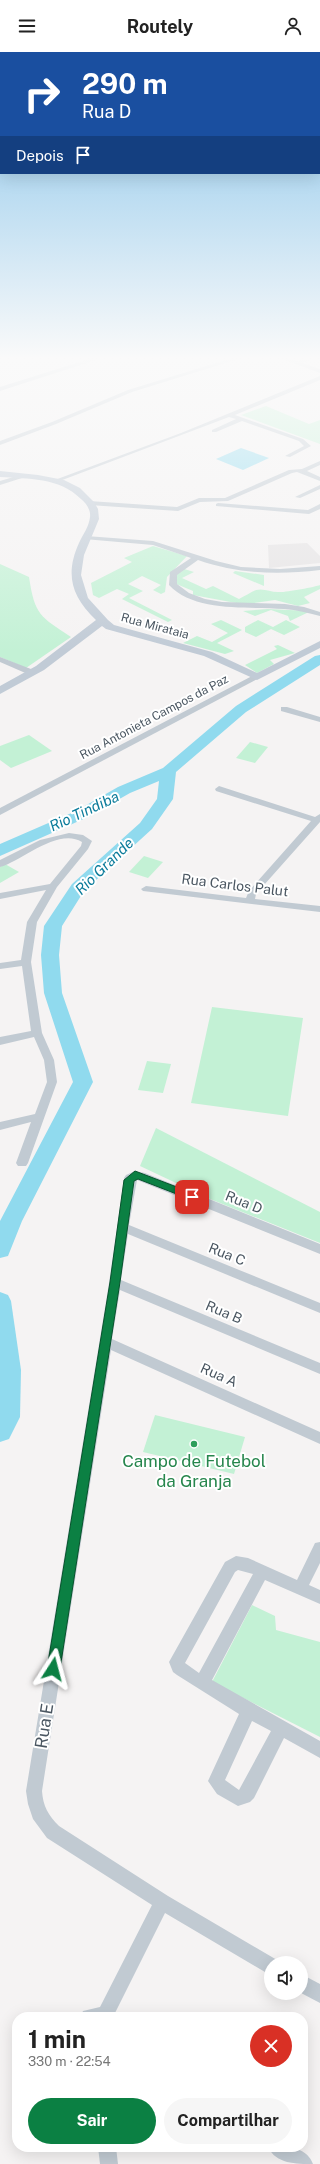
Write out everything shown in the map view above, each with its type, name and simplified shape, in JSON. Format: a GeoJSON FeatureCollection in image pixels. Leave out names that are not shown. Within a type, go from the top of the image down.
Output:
{"type":"FeatureCollection","features":[{"type":"Feature","properties":{"kind":"street"},"geometry":{"type":"LineString","coordinates":[[55,481],[125,455]]}},
{"type":"Feature","properties":{"kind":"street"},"geometry":{"type":"LineString","coordinates":[[293,455],[291,456],[306,458]]}},
{"type":"Feature","properties":{"kind":"street"},"geometry":{"type":"LineString","coordinates":[[300,472],[320,463]]}},
{"type":"Feature","properties":{"kind":"street"},"geometry":{"type":"LineString","coordinates":[[91,505],[178,509],[199,500],[226,500],[291,471],[319,477]]}},
{"type":"Feature","properties":{"kind":"street"},"geometry":{"type":"LineString","coordinates":[[0,474],[55,481],[77,491],[91,505],[173,514],[205,504],[309,512],[320,506]]}},
{"type":"Feature","properties":{"kind":"street"},"geometry":{"type":"LineString","coordinates":[[0,482],[20,476]]}},
{"type":"Feature","properties":{"kind":"street"},"geometry":{"type":"LineString","coordinates":[[298,497],[320,487]]}},
{"type":"Feature","properties":{"kind":"street","name":"Rua Mirataia"},"geometry":{"type":"LineString","coordinates":[[91,505],[95,515],[93,524],[77,563],[76,575],[79,589],[88,605],[101,621],[121,631],[208,654],[257,677]]}},
{"type":"Feature","properties":{"kind":"street"},"geometry":{"type":"LineString","coordinates":[[86,538],[154,543],[197,557],[253,571],[290,572],[320,568]]}},
{"type":"Feature","properties":{"kind":"street"},"geometry":{"type":"LineString","coordinates":[[197,557],[173,574],[173,585],[184,593],[219,603],[301,607],[320,614]]}},
{"type":"Feature","properties":{"kind":"street"},"geometry":{"type":"LineString","coordinates":[[0,691],[33,672],[101,621]]}},
{"type":"Feature","properties":{"kind":"street","name":"Rua Antonieta Campos da Paz"},"geometry":{"type":"LineString","coordinates":[[0,812],[320,644]]}},
{"type":"Feature","properties":{"kind":"street"},"geometry":{"type":"LineString","coordinates":[[0,659],[33,672]]}},
{"type":"Feature","properties":{"kind":"street"},"geometry":{"type":"LineString","coordinates":[[284,709],[320,720]]}},
{"type":"Feature","properties":{"kind":"street"},"geometry":{"type":"LineString","coordinates":[[219,789],[319,818],[252,892],[248,901]]}},
{"type":"Feature","properties":{"kind":"street"},"geometry":{"type":"LineString","coordinates":[[0,864],[22,851],[58,838],[79,836],[87,841],[85,847],[53,886],[32,922],[26,962],[37,1033],[49,1060],[52,1082],[22,1163]]}},
{"type":"Feature","properties":{"kind":"street"},"geometry":{"type":"LineString","coordinates":[[0,896],[53,886]]}},
{"type":"Feature","properties":{"kind":"street","name":"Rua Carlos Palut"},"geometry":{"type":"LineString","coordinates":[[146,889],[320,909]]}},
{"type":"Feature","properties":{"kind":"street"},"geometry":{"type":"LineString","coordinates":[[0,966],[26,962]]}},
{"type":"Feature","properties":{"kind":"street"},"geometry":{"type":"LineString","coordinates":[[0,1040],[37,1033]]}},
{"type":"Feature","properties":{"kind":"street"},"geometry":{"type":"LineString","coordinates":[[0,1126],[38,1118]]}},
{"type":"Feature","properties":{"kind":"street","name":"Rua E"},"geometry":{"type":"LineString","coordinates":[[135,1174],[129,1180],[106,1342],[34,1791],[35,1807],[40,1819],[53,1832],[162,1902],[264,1962]]}},
{"type":"Feature","properties":{"kind":"street","name":"Rua D"},"geometry":{"type":"LineString","coordinates":[[135,1174],[320,1249]]}},
{"type":"Feature","properties":{"kind":"street","name":"Rua C"},"geometry":{"type":"LineString","coordinates":[[122,1227],[320,1308]]}},
{"type":"Feature","properties":{"kind":"street","name":"Rua B"},"geometry":{"type":"LineString","coordinates":[[115,1282],[320,1369]]}},
{"type":"Feature","properties":{"kind":"street","name":"Rua A"},"geometry":{"type":"LineString","coordinates":[[106,1342],[320,1438]]}},
{"type":"Feature","properties":{"kind":"street"},"geometry":{"type":"LineString","coordinates":[[300,1588],[320,1548]]}},
{"type":"Feature","properties":{"kind":"street"},"geometry":{"type":"LineString","coordinates":[[320,1598],[241,1563],[230,1567],[177,1662],[178,1667],[202,1683],[248,1711],[320,1750]]}},
{"type":"Feature","properties":{"kind":"street"},"geometry":{"type":"LineString","coordinates":[[202,1683],[262,1571]]}},
{"type":"Feature","properties":{"kind":"street"},"geometry":{"type":"LineString","coordinates":[[248,1711],[216,1781],[218,1786],[238,1798],[244,1796],[248,1792],[280,1729]]}},
{"type":"Feature","properties":{"kind":"street"},"geometry":{"type":"LineString","coordinates":[[102,2012],[162,1902]]}},
{"type":"Feature","properties":{"kind":"street"},"geometry":{"type":"LineString","coordinates":[[308,1987],[320,1994]]}},
{"type":"Feature","properties":{"kind":"street"},"geometry":{"type":"LineString","coordinates":[[108,2152],[109,2164]]}},
{"type":"Feature","properties":{"kind":"street"},"geometry":{"type":"LineString","coordinates":[[285,2152],[304,2164]]}},
{"type":"Feature","properties":{"kind":"shaded area"},"geometry":{"type":"Polygon","coordinates":[[[307,543],[320,556],[320,563],[269,568],[268,545],[307,543]]]}},
{"type":"Feature","properties":{"kind":"green space"},"geometry":{"type":"Polygon","coordinates":[[[153,546],[187,556],[167,577],[165,592],[161,594],[153,590],[161,585],[142,576],[128,584],[143,591],[129,598],[172,620],[168,622],[122,599],[129,594],[117,589],[99,598],[93,595],[91,583],[132,562],[124,558],[153,546]]]}},
{"type":"Feature","properties":{"kind":"green space"},"geometry":{"type":"Polygon","coordinates":[[[0,564],[29,577],[34,600],[41,614],[52,624],[71,637],[26,668],[0,657],[0,564]]]}},
{"type":"Feature","properties":{"kind":"green space"},"geometry":{"type":"Polygon","coordinates":[[[181,568],[194,572],[182,578],[206,589],[213,586],[239,599],[256,590],[281,592],[299,590],[320,585],[320,589],[304,597],[310,603],[298,606],[275,600],[254,603],[236,603],[193,595],[193,591],[174,583],[174,578],[181,568]]]}},
{"type":"Feature","properties":{"kind":"green space"},"geometry":{"type":"Polygon","coordinates":[[[235,571],[264,575],[264,586],[233,573],[235,571]]]}},
{"type":"Feature","properties":{"kind":"green space"},"geometry":{"type":"Polygon","coordinates":[[[268,609],[311,611],[290,621],[288,616],[271,610],[255,616],[243,611],[268,609]]]}},
{"type":"Feature","properties":{"kind":"green space"},"geometry":{"type":"Polygon","coordinates":[[[221,620],[242,630],[217,643],[234,651],[225,654],[183,643],[197,636],[212,642],[228,633],[211,624],[221,620]]]}},
{"type":"Feature","properties":{"kind":"green space"},"geometry":{"type":"Polygon","coordinates":[[[258,620],[273,627],[286,620],[300,627],[284,635],[271,629],[256,637],[245,632],[245,627],[258,620]]]}},
{"type":"Feature","properties":{"kind":"green space"},"geometry":{"type":"Polygon","coordinates":[[[278,645],[295,653],[270,660],[274,664],[257,673],[245,665],[277,649],[274,646],[278,645]]]}},
{"type":"Feature","properties":{"kind":"green space"},"geometry":{"type":"Polygon","coordinates":[[[29,735],[52,751],[11,768],[0,760],[0,746],[29,735]]]}},
{"type":"Feature","properties":{"kind":"green space"},"geometry":{"type":"Polygon","coordinates":[[[250,742],[268,747],[255,763],[236,758],[250,742]]]}},
{"type":"Feature","properties":{"kind":"green space"},"geometry":{"type":"Polygon","coordinates":[[[144,856],[163,862],[148,878],[129,872],[144,856]]]}},
{"type":"Feature","properties":{"kind":"green space"},"geometry":{"type":"Polygon","coordinates":[[[5,864],[19,872],[0,883],[0,867],[5,864]]]}},
{"type":"Feature","properties":{"kind":"green space"},"geometry":{"type":"Polygon","coordinates":[[[212,1007],[303,1018],[288,1116],[191,1103],[212,1007]]]}},
{"type":"Feature","properties":{"kind":"green space"},"geometry":{"type":"Polygon","coordinates":[[[147,1061],[171,1064],[163,1093],[138,1090],[147,1061]]]}},
{"type":"Feature","properties":{"kind":"green space"},"geometry":{"type":"Polygon","coordinates":[[[156,1128],[320,1212],[320,1243],[210,1199],[140,1166],[156,1128]]]}},
{"type":"Feature","properties":{"kind":"green space","name":"Campo de Futebol da Granja"},"geometry":{"type":"Polygon","coordinates":[[[155,1415],[245,1437],[234,1474],[143,1452],[155,1415]]]}},
{"type":"Feature","properties":{"kind":"green space"},"geometry":{"type":"Polygon","coordinates":[[[252,1605],[275,1616],[276,1630],[320,1642],[320,1737],[212,1682],[252,1605]]]}},
{"type":"Feature","properties":{"kind":"water"},"geometry":{"type":"Polygon","coordinates":[[[226,455],[259,455],[269,458],[243,470],[216,459],[226,455]]]}},
{"type":"Feature","properties":{"kind":"waterway","name":"Rio Grande"},"geometry":{"type":"LineString","coordinates":[[168,771],[241,709],[320,659]]}},
{"type":"Feature","properties":{"kind":"waterway","name":"Rio Tindiba"},"geometry":{"type":"LineString","coordinates":[[0,851],[14,843],[82,814],[124,790],[168,771]]}},
{"type":"Feature","properties":{"kind":"waterway","name":"Rio Grande"},"geometry":{"type":"LineString","coordinates":[[0,1250],[11,1221],[83,1082],[53,993],[50,955],[53,926],[78,888],[146,826],[165,799],[168,771]]}},
{"type":"Feature","properties":{"kind":"waterway","name":"Rio Grande"},"geometry":{"type":"LineString","coordinates":[[0,1301],[9,1370],[8,1417],[0,1432]]}},
{"type":"Feature","properties":{"kind":"place","name":"Campo de Futebol da Granja"},"geometry":{"type":"Point","coordinates":[194,1444]}},
{"type":"Feature","properties":{"kind":"route"},"geometry":{"type":"LineString","coordinates":[[53,1669],[106,1342],[129,1180],[135,1174],[192,1197]]}}]}
